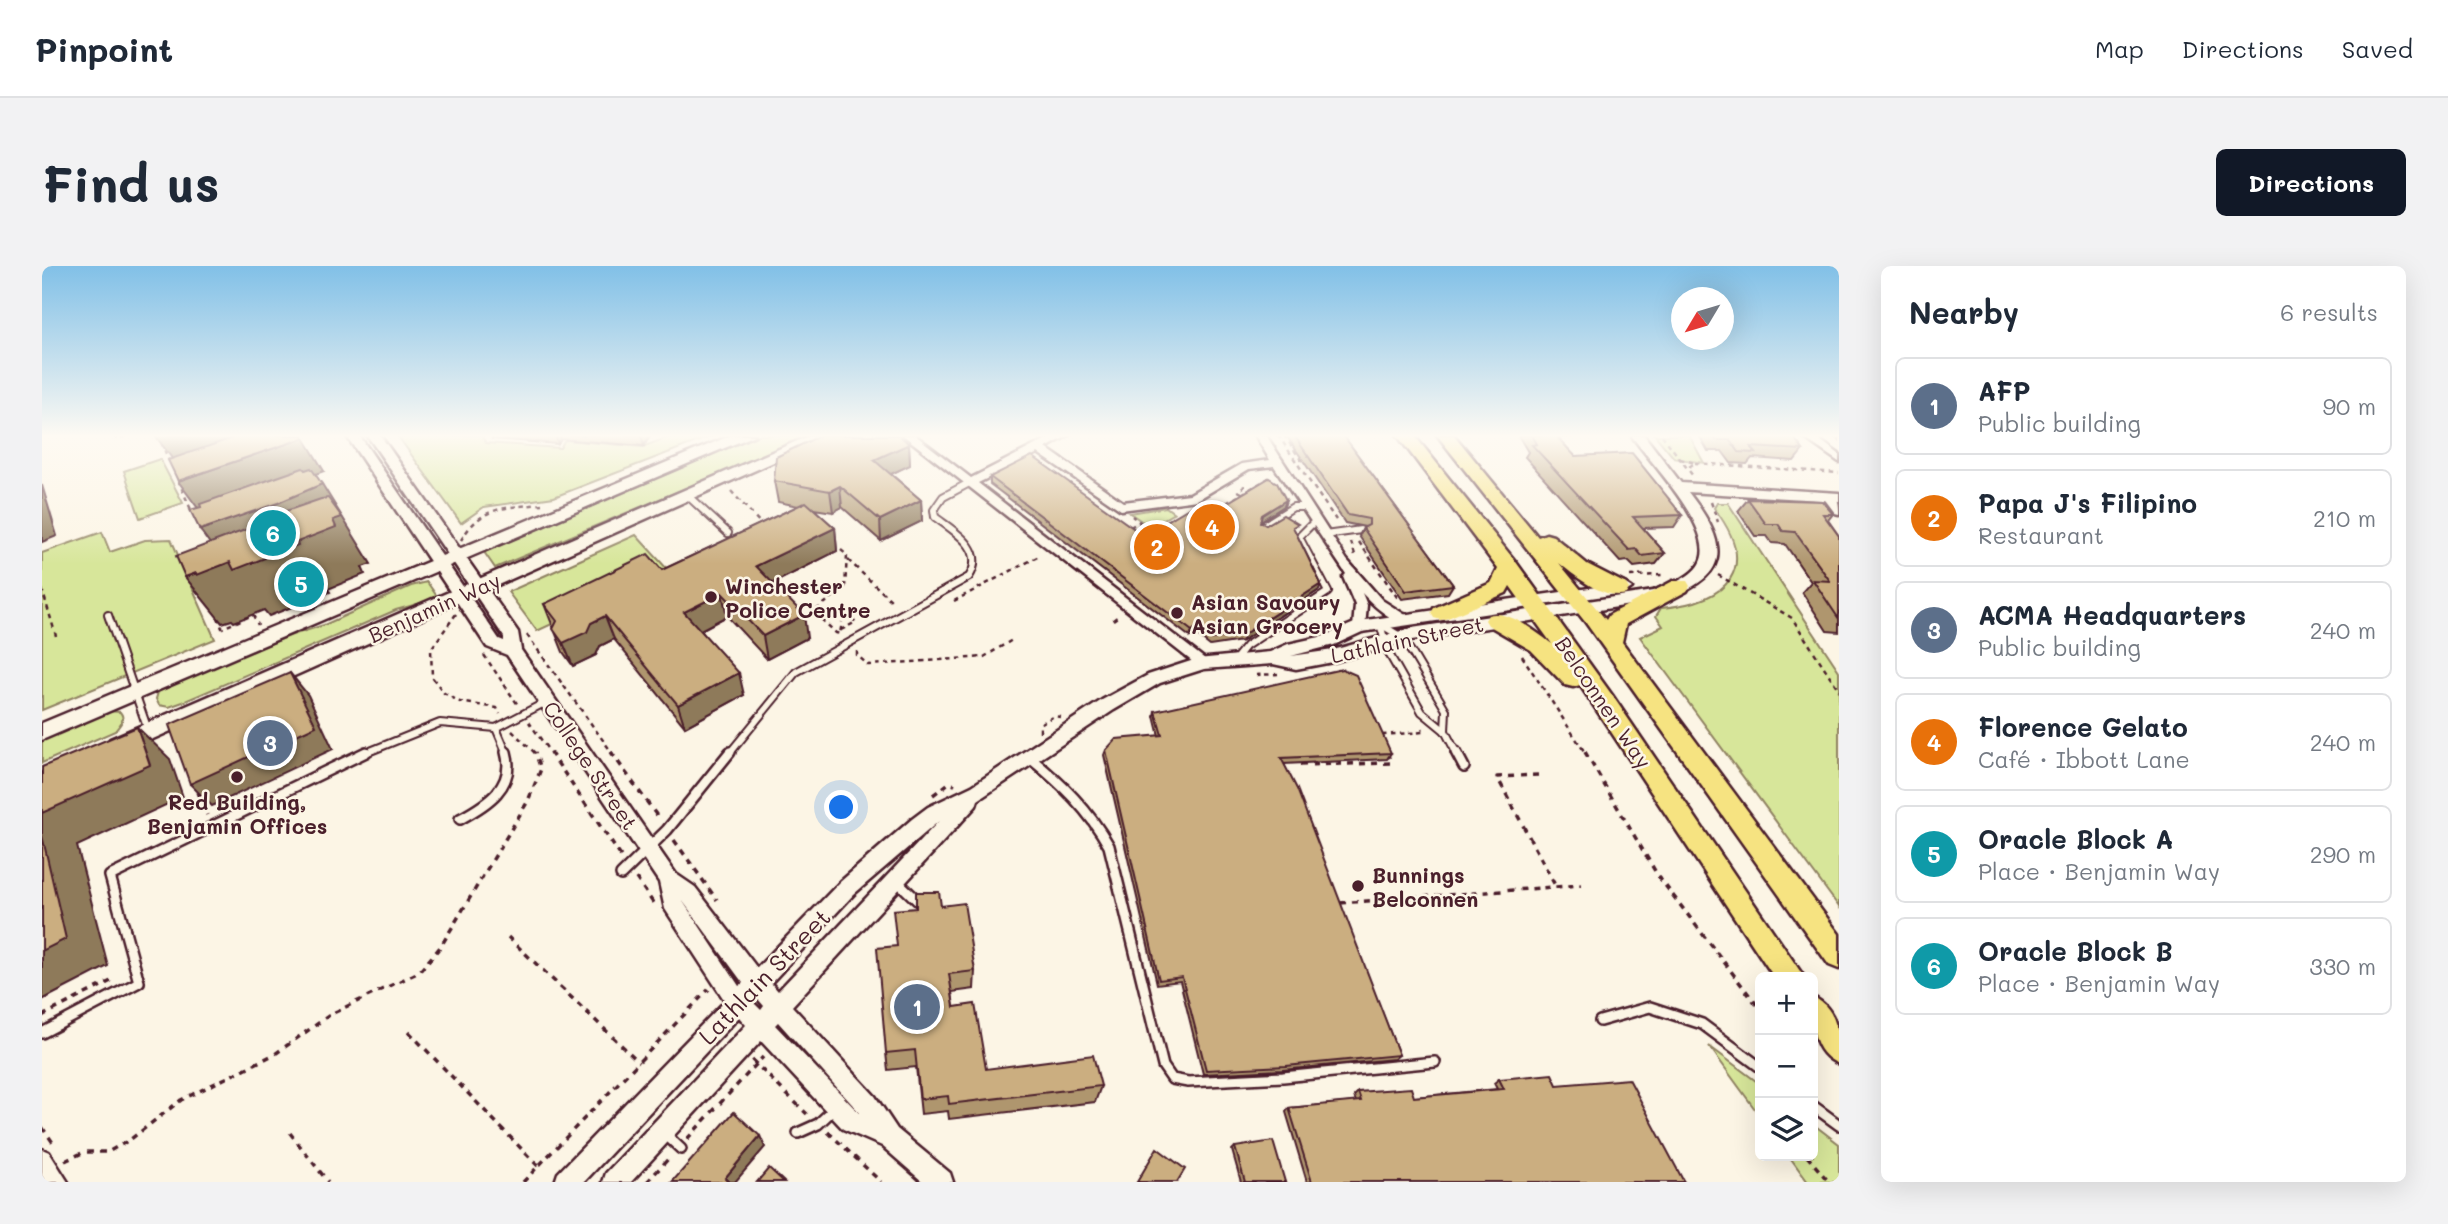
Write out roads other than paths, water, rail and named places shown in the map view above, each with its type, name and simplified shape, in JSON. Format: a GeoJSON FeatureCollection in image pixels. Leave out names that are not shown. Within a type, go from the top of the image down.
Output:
{"type":"FeatureCollection","features":[{"type":"Feature","properties":{"kind":"main road","name":"Benjamin Way"},"geometry":{"type":"LineString","coordinates":[[42,732],[453,555],[642,478]]}},
{"type":"Feature","properties":{"kind":"main road","name":"Benjamin Way"},"geometry":{"type":"LineString","coordinates":[[101,752],[465,599],[729,478]]}},
{"type":"Feature","properties":{"kind":"main road","name":"Belconnen Way"},"geometry":{"type":"LineString","coordinates":[[1439,478],[1538,606],[1787,972]]}},
{"type":"Feature","properties":{"kind":"main road","name":"Belconnen Way"},"geometry":{"type":"LineString","coordinates":[[1480,478],[1611,642],[1839,956]]}},
{"type":"Feature","properties":{"kind":"main road"},"geometry":{"type":"LineString","coordinates":[[1490,478],[1565,558],[1602,583],[1621,582]]}},
{"type":"Feature","properties":{"kind":"main road"},"geometry":{"type":"LineString","coordinates":[[1441,613],[1499,588],[1509,567]]}},
{"type":"Feature","properties":{"kind":"main road"},"geometry":{"type":"LineString","coordinates":[[1611,642],[1616,620],[1677,581]]}},
{"type":"Feature","properties":{"kind":"main road"},"geometry":{"type":"LineString","coordinates":[[1495,620],[1517,630],[1550,653],[1572,676],[1628,762],[1673,803]]}},
{"type":"Feature","properties":{"kind":"main road"},"geometry":{"type":"LineString","coordinates":[[1818,1018],[1839,1050]]}},
{"type":"Feature","properties":{"kind":"street","name":"College Street"},"geometry":{"type":"LineString","coordinates":[[387,478],[453,555]]}},
{"type":"Feature","properties":{"kind":"street","name":"College Street"},"geometry":{"type":"LineString","coordinates":[[401,478],[453,555],[465,599],[493,643],[513,651],[669,880],[688,893],[737,961],[867,1104],[889,1137]]}},
{"type":"Feature","properties":{"kind":"street"},"geometry":{"type":"LineString","coordinates":[[962,478],[1203,663]]}},
{"type":"Feature","properties":{"kind":"street"},"geometry":{"type":"LineString","coordinates":[[969,483],[979,478]]}},
{"type":"Feature","properties":{"kind":"street"},"geometry":{"type":"LineString","coordinates":[[1081,478],[1121,506],[1193,497],[1226,478]]}},
{"type":"Feature","properties":{"kind":"street"},"geometry":{"type":"LineString","coordinates":[[1287,478],[1343,563]]}},
{"type":"Feature","properties":{"kind":"street"},"geometry":{"type":"LineString","coordinates":[[1538,606],[1579,600],[1655,596],[1677,581],[1706,568],[1711,554],[1710,535],[1703,521],[1671,478]]}},
{"type":"Feature","properties":{"kind":"street"},"geometry":{"type":"LineString","coordinates":[[1678,487],[1834,497],[1839,510]]}},
{"type":"Feature","properties":{"kind":"street","name":"Lathlain Street"},"geometry":{"type":"LineString","coordinates":[[1343,563],[1378,603],[1405,619]]}},
{"type":"Feature","properties":{"kind":"street","name":"Lathlain Street"},"geometry":{"type":"LineString","coordinates":[[1343,563],[1361,604],[1359,627]]}},
{"type":"Feature","properties":{"kind":"street"},"geometry":{"type":"LineString","coordinates":[[1579,600],[1621,582],[1677,581]]}},
{"type":"Feature","properties":{"kind":"street","name":"Lathlain Street"},"geometry":{"type":"LineString","coordinates":[[1273,658],[1288,650],[1328,641],[1359,627],[1400,636],[1495,620],[1538,606]]}},
{"type":"Feature","properties":{"kind":"street","name":"Lathlain Street"},"geometry":{"type":"LineString","coordinates":[[567,1182],[847,888],[936,813],[979,791],[1108,705],[1154,679],[1203,663],[1273,658],[1296,663],[1334,656],[1405,619],[1441,613],[1538,606]]}},
{"type":"Feature","properties":{"kind":"street","name":"Lathlain Street"},"geometry":{"type":"LineString","coordinates":[[615,1182],[979,791]]}},
{"type":"Feature","properties":{"kind":"street","name":"College Street"},"geometry":{"type":"LineString","coordinates":[[669,880],[672,903],[720,979],[739,1002],[851,1121],[889,1137]]}},
{"type":"Feature","properties":{"kind":"street"},"geometry":{"type":"LineString","coordinates":[[889,1137],[941,1182]]}},
{"type":"Feature","properties":{"kind":"street"},"geometry":{"type":"LineString","coordinates":[[42,1159],[58,1182]]}},
{"type":"Feature","properties":{"kind":"lane"},"geometry":{"type":"LineString","coordinates":[[621,875],[667,830],[796,672],[970,577],[975,571],[978,558],[974,550],[935,517],[934,510],[943,496],[969,483]]}},
{"type":"Feature","properties":{"kind":"lane"},"geometry":{"type":"LineString","coordinates":[[688,496],[728,533]]}},
{"type":"Feature","properties":{"kind":"lane"},"geometry":{"type":"LineString","coordinates":[[1263,526],[1293,508],[1306,507]]}},
{"type":"Feature","properties":{"kind":"lane"},"geometry":{"type":"LineString","coordinates":[[1234,661],[1246,646],[1328,592],[1299,537],[1315,520]]}},
{"type":"Feature","properties":{"kind":"lane"},"geometry":{"type":"LineString","coordinates":[[1325,535],[1361,530]]}},
{"type":"Feature","properties":{"kind":"lane"},"geometry":{"type":"LineString","coordinates":[[108,615],[149,732]]}},
{"type":"Feature","properties":{"kind":"lane"},"geometry":{"type":"LineString","coordinates":[[1381,632],[1422,712],[1445,732],[1464,767]]}},
{"type":"Feature","properties":{"kind":"lane"},"geometry":{"type":"LineString","coordinates":[[1400,636],[1446,710],[1445,732]]}},
{"type":"Feature","properties":{"kind":"lane"},"geometry":{"type":"LineString","coordinates":[[42,1033],[139,982],[110,876],[386,743],[440,723],[496,728],[548,701]]}},
{"type":"Feature","properties":{"kind":"lane"},"geometry":{"type":"LineString","coordinates":[[460,819],[493,798],[509,772],[508,750],[496,728]]}},
{"type":"Feature","properties":{"kind":"lane"},"geometry":{"type":"LineString","coordinates":[[1029,757],[1088,811],[1096,820],[1109,846],[1163,1066],[1172,1079],[1188,1082],[1283,1077],[1435,1062]]}},
{"type":"Feature","properties":{"kind":"lane"},"geometry":{"type":"LineString","coordinates":[[896,880],[919,902]]}},
{"type":"Feature","properties":{"kind":"lane"},"geometry":{"type":"LineString","coordinates":[[1600,1021],[1650,1007],[1702,1024],[1755,1063]]}},
{"type":"Feature","properties":{"kind":"lane"},"geometry":{"type":"LineString","coordinates":[[798,1133],[818,1124],[837,1106]]}},
{"type":"Feature","properties":{"kind":"lane"},"geometry":{"type":"LineString","coordinates":[[1818,1110],[1839,1125]]}},
{"type":"Feature","properties":{"kind":"lane"},"geometry":{"type":"LineString","coordinates":[[662,1131],[680,1148]]}},
{"type":"Feature","properties":{"kind":"place","name":"Florence Gelato"},"geometry":{"type":"Point","coordinates":[1212,527]}},
{"type":"Feature","properties":{"kind":"place","name":"Oracle Block B"},"geometry":{"type":"Point","coordinates":[273,533]}},
{"type":"Feature","properties":{"kind":"place","name":"Papa J's Filipino"},"geometry":{"type":"Point","coordinates":[1157,547]}},
{"type":"Feature","properties":{"kind":"place","name":"Oracle Block A"},"geometry":{"type":"Point","coordinates":[301,584]}},
{"type":"Feature","properties":{"kind":"place","name":"Winchester Police Centre"},"geometry":{"type":"Point","coordinates":[711,597]}},
{"type":"Feature","properties":{"kind":"place","name":"Asian Savoury Asian Grocery"},"geometry":{"type":"Point","coordinates":[1177,613]}},
{"type":"Feature","properties":{"kind":"place","name":"ACMA Headquarters"},"geometry":{"type":"Point","coordinates":[270,743]}},
{"type":"Feature","properties":{"kind":"place","name":"Red Building, Benjamin Offices"},"geometry":{"type":"Point","coordinates":[237,777]}},
{"type":"Feature","properties":{"kind":"place","name":"Bunnings Belconnen"},"geometry":{"type":"Point","coordinates":[1358,886]}},
{"type":"Feature","properties":{"kind":"place","name":"AFP"},"geometry":{"type":"Point","coordinates":[917,1007]}}]}
